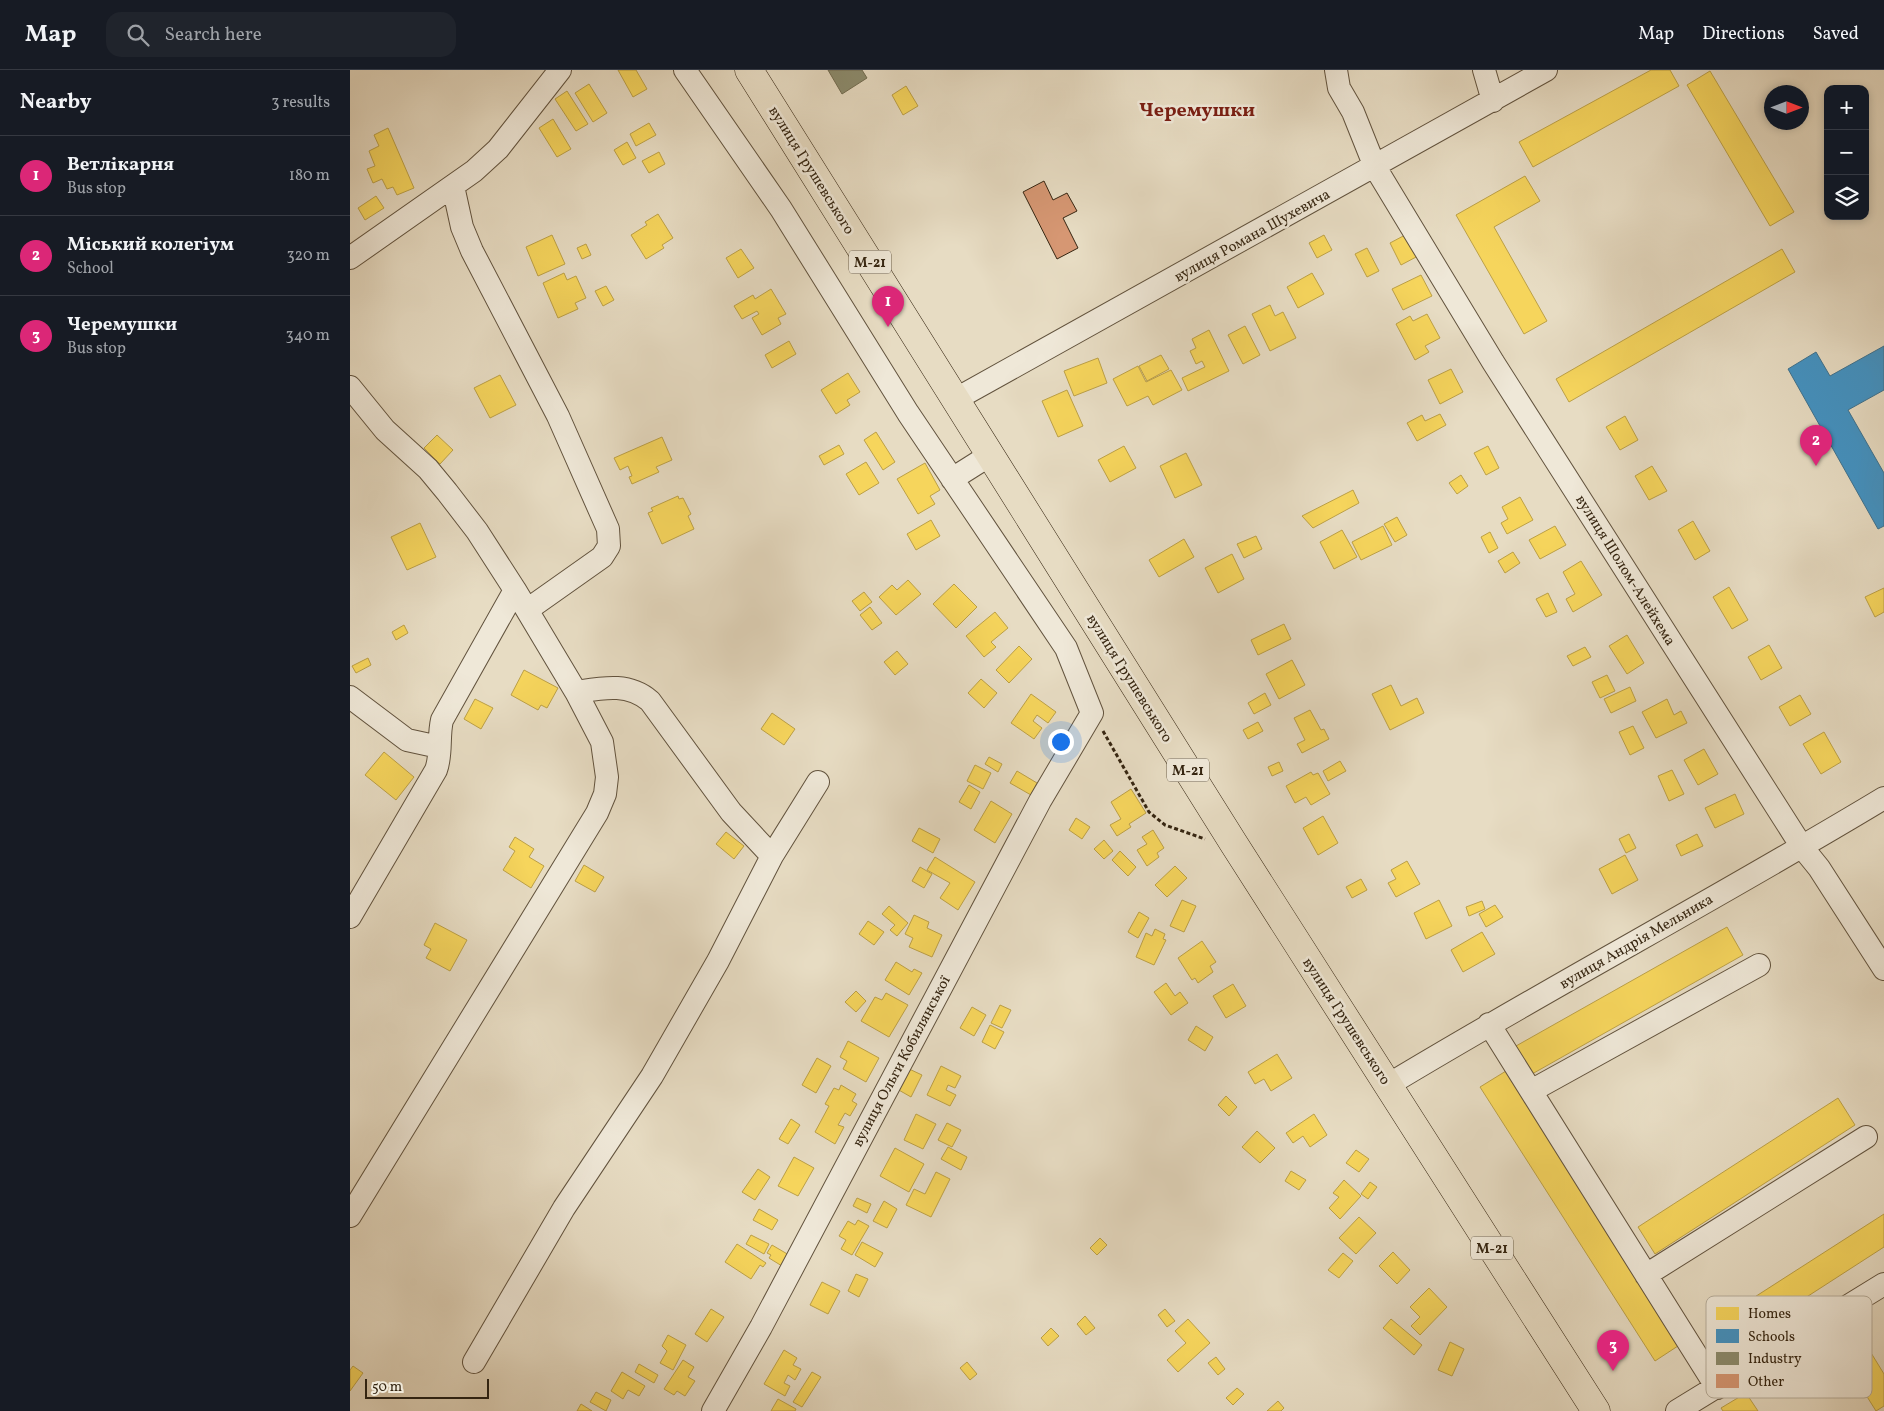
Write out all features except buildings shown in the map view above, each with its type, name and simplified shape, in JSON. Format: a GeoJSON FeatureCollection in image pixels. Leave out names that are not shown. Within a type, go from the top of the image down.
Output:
{"type":"FeatureCollection","features":[{"type":"Feature","properties":{"kind":"highway","name":"вулиця Грушевського"},"geometry":{"type":"LineString","coordinates":[[749,70],[1234,844],[1596,1411]]}},
{"type":"Feature","properties":{"kind":"street"},"geometry":{"type":"LineString","coordinates":[[350,258],[474,171],[498,149],[560,70]]}},
{"type":"Feature","properties":{"kind":"street"},"geometry":{"type":"LineString","coordinates":[[685,70],[781,209],[908,413],[1066,648],[1092,713]]}},
{"type":"Feature","properties":{"kind":"street","name":"вулиця Шолом-Алейхема"},"geometry":{"type":"LineString","coordinates":[[1336,70],[1339,88],[1353,112],[1375,167],[1493,362],[1802,847],[1819,868],[1884,969]]}},
{"type":"Feature","properties":{"kind":"street"},"geometry":{"type":"LineString","coordinates":[[1484,70],[1493,101]]}},
{"type":"Feature","properties":{"kind":"street","name":"вулиця Романа Шухевича"},"geometry":{"type":"LineString","coordinates":[[956,398],[1375,167],[1546,70]]}},
{"type":"Feature","properties":{"kind":"street"},"geometry":{"type":"LineString","coordinates":[[453,186],[462,227],[472,252],[558,416],[608,529],[609,546],[602,557],[527,610]]}},
{"type":"Feature","properties":{"kind":"street"},"geometry":{"type":"LineString","coordinates":[[350,387],[385,430],[428,469],[477,531],[515,590],[595,725],[606,757],[608,777],[605,794],[597,813],[350,1216]]}},
{"type":"Feature","properties":{"kind":"street"},"geometry":{"type":"LineString","coordinates":[[952,479],[990,454]]}},
{"type":"Feature","properties":{"kind":"street"},"geometry":{"type":"LineString","coordinates":[[350,917],[436,770],[439,762],[438,746],[442,720],[515,590]]}},
{"type":"Feature","properties":{"kind":"street"},"geometry":{"type":"LineString","coordinates":[[576,692],[627,688],[640,693],[650,701],[731,812],[772,856]]}},
{"type":"Feature","properties":{"kind":"street"},"geometry":{"type":"LineString","coordinates":[[350,697],[407,740],[438,746]]}},
{"type":"Feature","properties":{"kind":"street","name":"вулиця Ольги Кобилянської"},"geometry":{"type":"LineString","coordinates":[[714,1411],[761,1327],[1031,818],[1092,713]]}},
{"type":"Feature","properties":{"kind":"street"},"geometry":{"type":"LineString","coordinates":[[474,1362],[564,1208],[652,1076],[718,961],[772,856],[818,782]]}},
{"type":"Feature","properties":{"kind":"street","name":"вулиця Андрія Мельника"},"geometry":{"type":"LineString","coordinates":[[1388,1085],[1489,1024],[1802,847],[1884,798]]}},
{"type":"Feature","properties":{"kind":"street"},"geometry":{"type":"LineString","coordinates":[[1531,1091],[1759,965]]}},
{"type":"Feature","properties":{"kind":"street"},"geometry":{"type":"LineString","coordinates":[[1489,1024],[1706,1370]]}},
{"type":"Feature","properties":{"kind":"street"},"geometry":{"type":"LineString","coordinates":[[1646,1275],[1866,1137]]}},
{"type":"Feature","properties":{"kind":"street"},"geometry":{"type":"LineString","coordinates":[[1865,1296],[1884,1284]]}},
{"type":"Feature","properties":{"kind":"street"},"geometry":{"type":"LineString","coordinates":[[1677,1411],[1706,1394]]}},
{"type":"Feature","properties":{"kind":"path"},"geometry":{"type":"LineString","coordinates":[[1092,713],[1149,812],[1165,825],[1211,841],[1234,844]]}},
{"type":"Feature","properties":{"kind":"place","name":"Ветлікарня"},"geometry":{"type":"Point","coordinates":[888,327]}},
{"type":"Feature","properties":{"kind":"place","name":"Міський колегіум"},"geometry":{"type":"Point","coordinates":[1816,466]}},
{"type":"Feature","properties":{"kind":"place","name":"Черемушки"},"geometry":{"type":"Point","coordinates":[1613,1371]}},
{"type":"Feature","properties":{"kind":"district","name":"Черемушки"},"geometry":{"type":"Point","coordinates":[1197,109]}}]}
